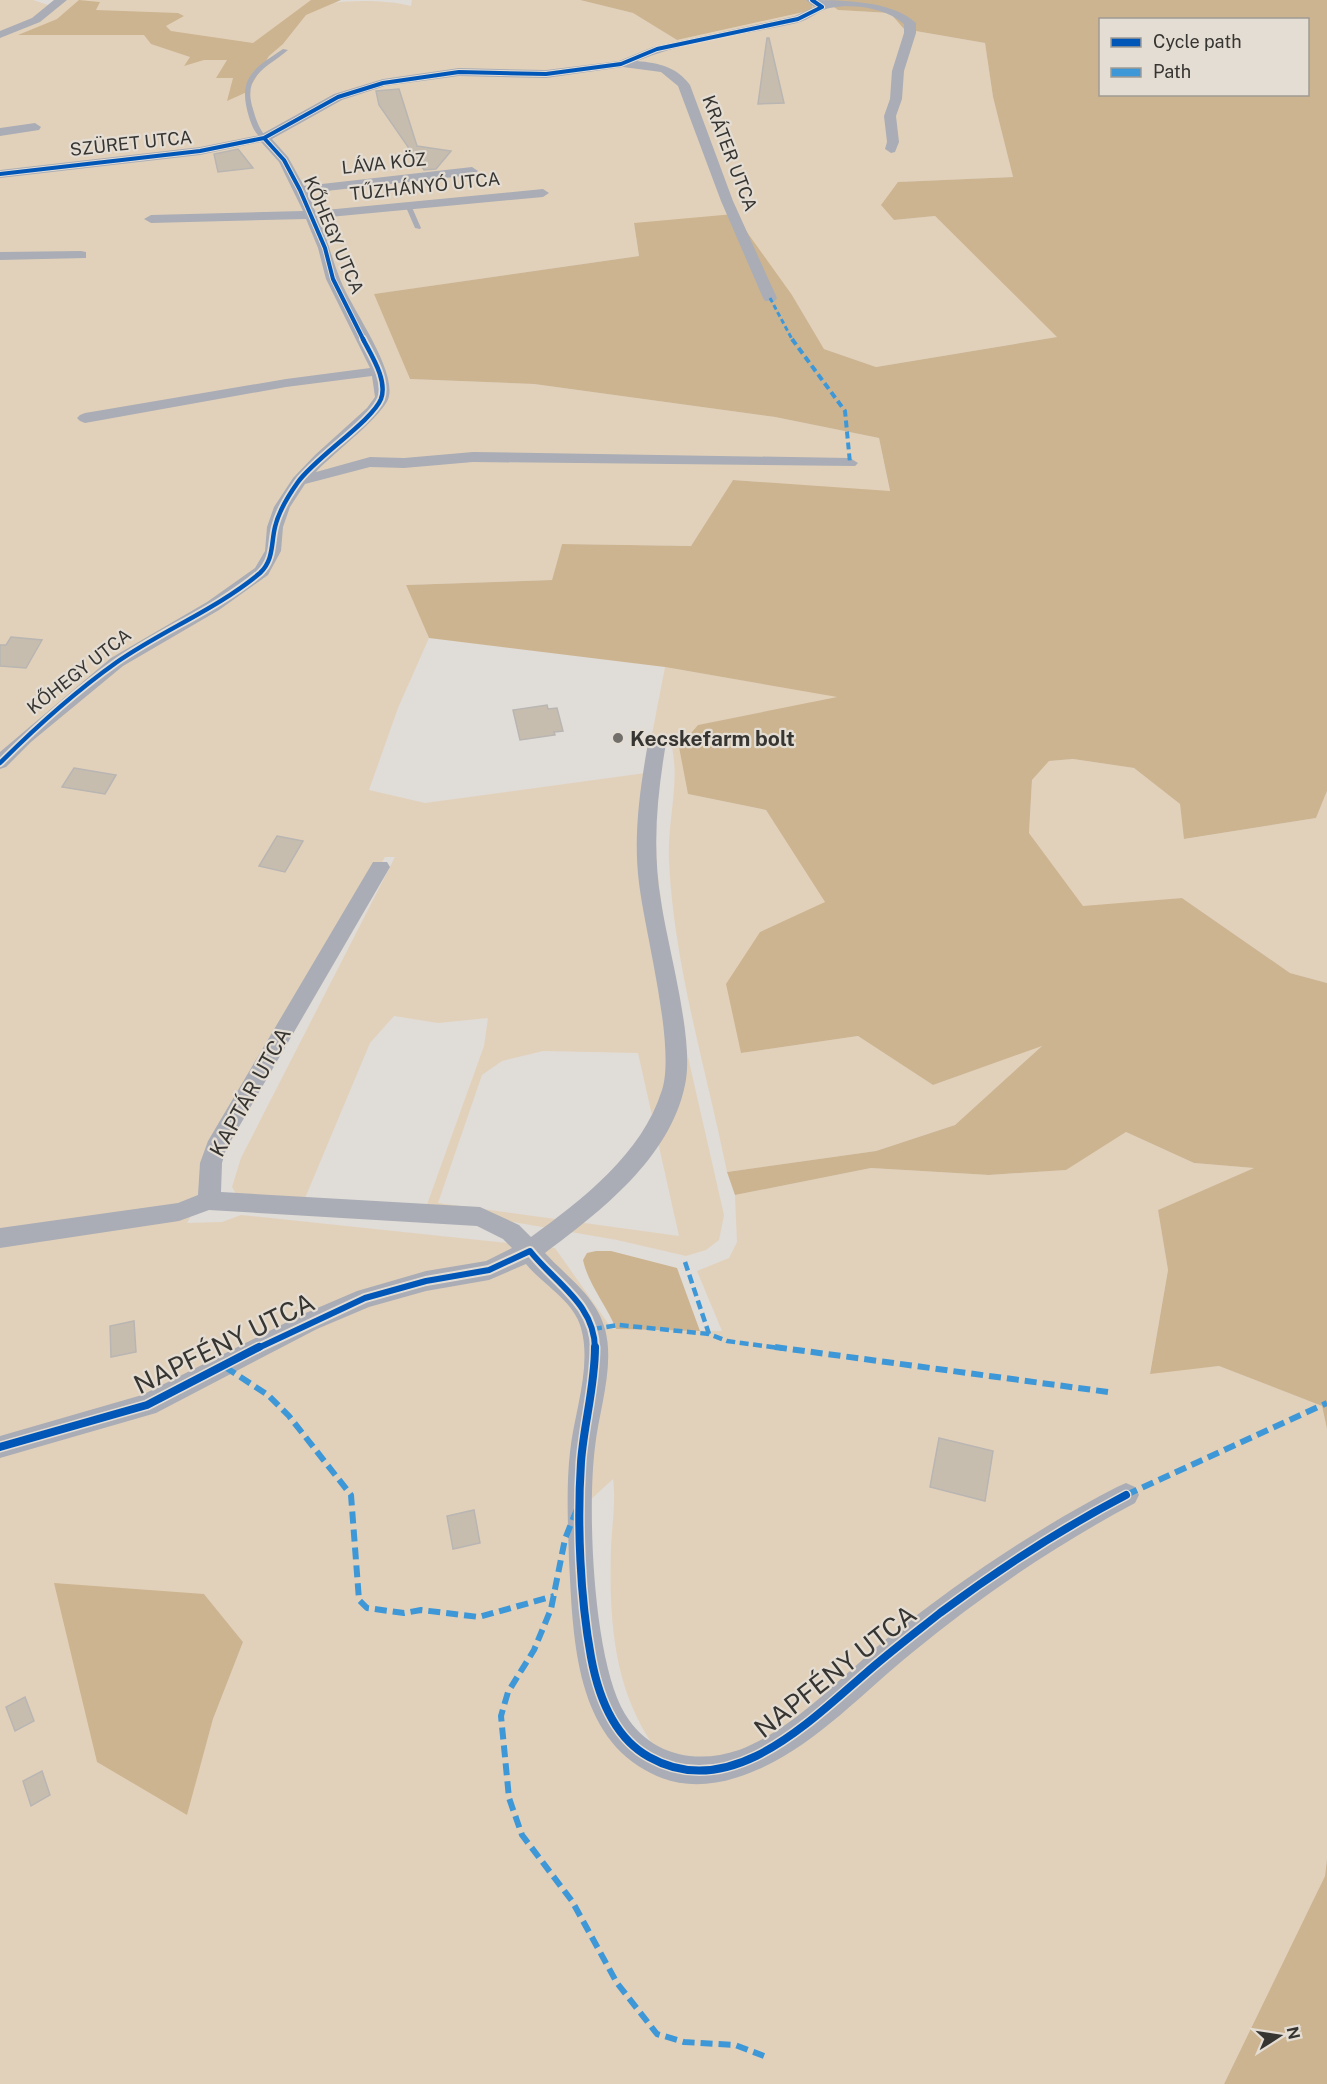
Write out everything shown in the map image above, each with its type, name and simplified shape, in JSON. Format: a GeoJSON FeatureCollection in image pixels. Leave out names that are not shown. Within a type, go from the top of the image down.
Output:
{"type":"FeatureCollection","features":[{"type":"Feature","properties":{"kind":"street"},"geometry":{"type":"LineString","coordinates":[[0,35],[36,20],[61,0]]}},
{"type":"Feature","properties":{"kind":"street"},"geometry":{"type":"LineString","coordinates":[[264,138],[338,97],[408,78],[459,72],[546,74],[621,64],[657,49],[798,19],[818,10],[817,3],[883,9],[902,15],[910,23],[910,33],[898,71],[896,99],[890,116],[893,142],[891,149]]}},
{"type":"Feature","properties":{"kind":"street","name":"KRÁTER UTCA"},"geometry":{"type":"LineString","coordinates":[[621,64],[669,70],[677,74],[684,85],[727,201],[770,298]]}},
{"type":"Feature","properties":{"kind":"street"},"geometry":{"type":"LineString","coordinates":[[0,132],[35,127]]}},
{"type":"Feature","properties":{"kind":"street","name":"SZÜRET UTCA"},"geometry":{"type":"LineString","coordinates":[[0,174],[180,155],[264,138]]}},
{"type":"Feature","properties":{"kind":"street","name":"KŐHEGY UTCA"},"geometry":{"type":"LineString","coordinates":[[0,763],[25,738],[117,662],[213,606],[262,572],[273,551],[275,527],[282,507],[299,481],[320,458],[373,411],[382,397],[379,370],[333,279],[325,248],[300,190],[284,160],[264,138]]}},
{"type":"Feature","properties":{"kind":"street","name":"LÁVA KÖZ"},"geometry":{"type":"LineString","coordinates":[[300,190],[472,171]]}},
{"type":"Feature","properties":{"kind":"street","name":"TŰZHÁNYÓ UTCA"},"geometry":{"type":"LineString","coordinates":[[151,219],[310,215],[543,193]]}},
{"type":"Feature","properties":{"kind":"street"},"geometry":{"type":"LineString","coordinates":[[0,256],[81,255]]}},
{"type":"Feature","properties":{"kind":"street"},"geometry":{"type":"LineString","coordinates":[[85,418],[286,383],[379,370]]}},
{"type":"Feature","properties":{"kind":"street"},"geometry":{"type":"LineString","coordinates":[[299,481],[370,462],[404,463],[473,457],[850,463]]}},
{"type":"Feature","properties":{"kind":"street"},"geometry":{"type":"LineString","coordinates":[[0,1238],[179,1212],[209,1201],[480,1217],[511,1232],[530,1251],[589,1206],[623,1171],[651,1137],[664,1115],[674,1089],[676,1061],[670,1003],[648,877],[649,818],[657,743]]}},
{"type":"Feature","properties":{"kind":"street","name":"KAPTÁR UTCA"},"geometry":{"type":"LineString","coordinates":[[209,1201],[211,1163],[216,1147],[380,867]]}},
{"type":"Feature","properties":{"kind":"street","name":"NAPFÉNY UTCA"},"geometry":{"type":"LineString","coordinates":[[0,1447],[147,1405],[309,1322],[365,1298],[426,1281],[489,1270],[530,1251],[542,1269],[583,1306],[593,1329],[596,1354],[581,1461],[581,1550],[585,1620],[602,1699],[614,1725],[631,1747],[652,1761],[672,1769],[696,1772],[726,1768],[751,1759],[784,1741],[932,1619],[989,1577],[1083,1516],[1126,1495]]}},
{"type":"Feature","properties":{"kind":"lane"},"geometry":{"type":"LineString","coordinates":[[264,138],[258,132],[246,103],[247,88],[257,69],[285,50]]}},
{"type":"Feature","properties":{"kind":"lane"},"geometry":{"type":"LineString","coordinates":[[408,205],[418,228]]}},
{"type":"Feature","properties":{"kind":"shaded area"},"geometry":{"type":"Polygon","coordinates":[[[0,0],[33,0],[48,5],[61,0],[328,0],[330,3],[371,1],[411,6],[412,0],[580,0],[633,13],[677,40],[813,10],[812,3],[807,0],[824,0],[838,10],[890,13],[904,29],[985,43],[993,97],[1013,177],[899,182],[894,220],[935,216],[1058,337],[876,367],[824,349],[792,295],[634,223],[639,256],[375,294],[410,379],[534,384],[775,417],[879,438],[890,492],[733,480],[691,546],[562,544],[552,580],[406,585],[429,638],[398,708],[369,790],[425,803],[653,772],[657,870],[673,991],[724,1215],[719,1240],[706,1250],[686,1256],[617,1240],[513,1222],[424,1213],[484,1046],[488,1018],[438,1023],[394,1016],[370,1043],[303,1203],[239,1199],[232,1187],[241,1158],[395,857],[385,857],[187,1223],[222,1222],[241,1215],[555,1248],[612,1329],[722,1331],[697,1271],[729,1258],[737,1242],[735,1195],[871,1168],[989,1175],[1065,1170],[1126,1132],[1194,1163],[1255,1168],[1158,1210],[1168,1270],[1150,1373],[1219,1366],[1322,1406],[1327,1429],[1327,1859],[1325,1876],[1224,2084],[0,2084],[0,0]],[[543,1051],[502,1061],[482,1075],[438,1203],[679,1236],[638,1053],[543,1051]],[[613,1479],[588,1502],[588,1644],[643,1761],[655,1748],[630,1702],[616,1652],[613,1627],[611,1548],[613,1479]],[[204,1594],[186,1815],[213,1719],[243,1642],[204,1594]]]}},
{"type":"Feature","properties":{"kind":"shaded area"},"geometry":{"type":"Polygon","coordinates":[[[79,0],[100,2],[96,10],[178,13],[184,16],[166,26],[171,31],[253,43],[311,0],[341,0],[306,15],[283,44],[269,56],[247,92],[227,101],[233,78],[216,78],[227,60],[204,60],[184,66],[190,57],[151,44],[144,35],[18,35],[57,19],[79,0]]]}},
{"type":"Feature","properties":{"kind":"shaded area"},"geometry":{"type":"Polygon","coordinates":[[[580,0],[807,0],[812,3],[813,10],[677,40],[633,13],[580,0]]]}},
{"type":"Feature","properties":{"kind":"shaded area"},"geometry":{"type":"Polygon","coordinates":[[[824,0],[1327,0],[1327,791],[1316,818],[1184,839],[1180,804],[1134,768],[1073,759],[1049,761],[1032,780],[1029,833],[1083,906],[1182,898],[1290,973],[1327,983],[1327,1429],[1322,1406],[1219,1366],[1150,1374],[1168,1270],[1158,1210],[1254,1168],[1194,1163],[1126,1132],[1066,1170],[989,1175],[871,1168],[735,1195],[727,1172],[876,1151],[955,1125],[1042,1046],[933,1085],[858,1036],[741,1053],[726,984],[760,932],[825,902],[766,810],[688,794],[679,747],[698,725],[837,697],[665,667],[429,638],[406,585],[552,580],[562,544],[691,546],[733,480],[890,491],[879,438],[775,417],[534,384],[410,379],[374,294],[639,256],[634,223],[734,214],[792,295],[824,349],[876,367],[1057,337],[935,216],[894,220],[881,205],[898,182],[1013,177],[993,97],[985,43],[904,29],[890,13],[838,10],[824,0]]]}},
{"type":"Feature","properties":{"kind":"shaded area"},"geometry":{"type":"Polygon","coordinates":[[[665,667],[839,697],[699,725],[688,794],[766,810],[826,903],[760,932],[741,1053],[858,1036],[933,1085],[1043,1045],[955,1125],[876,1151],[727,1172],[677,939],[669,861],[675,775],[672,747],[650,745],[665,667]]]}},
{"type":"Feature","properties":{"kind":"shaded area"},"geometry":{"type":"Polygon","coordinates":[[[1073,759],[1134,768],[1180,804],[1185,839],[1316,818],[1327,791],[1327,983],[1290,973],[1182,898],[1083,907],[1029,833],[1032,780],[1048,761],[1073,759]]]}},
{"type":"Feature","properties":{"kind":"shaded area"},"geometry":{"type":"Polygon","coordinates":[[[611,1251],[677,1268],[700,1331],[616,1329],[585,1269],[583,1260],[587,1253],[611,1251]]]}},
{"type":"Feature","properties":{"kind":"shaded area"},"geometry":{"type":"Polygon","coordinates":[[[54,1583],[204,1594],[243,1642],[213,1719],[187,1815],[97,1762],[54,1583]]]}},
{"type":"Feature","properties":{"kind":"shaded area"},"geometry":{"type":"Polygon","coordinates":[[[1327,1859],[1327,2084],[1224,2084],[1325,1876],[1327,1859]]]}},
{"type":"Feature","properties":{"kind":"building"},"geometry":{"type":"Polygon","coordinates":[[[767,38],[769,38],[784,103],[758,104],[767,38]]]}},
{"type":"Feature","properties":{"kind":"building"},"geometry":{"type":"Polygon","coordinates":[[[399,89],[417,146],[451,151],[436,169],[424,170],[379,105],[376,91],[399,89]]]}},
{"type":"Feature","properties":{"kind":"building"},"geometry":{"type":"Polygon","coordinates":[[[238,149],[253,168],[218,172],[214,154],[238,149]]]}},
{"type":"Feature","properties":{"kind":"building"},"geometry":{"type":"Polygon","coordinates":[[[11,637],[42,640],[26,668],[0,666],[0,645],[6,645],[11,637]]]}},
{"type":"Feature","properties":{"kind":"building"},"geometry":{"type":"Polygon","coordinates":[[[547,705],[548,709],[557,708],[563,731],[554,732],[555,735],[520,740],[513,710],[547,705]]]}},
{"type":"Feature","properties":{"kind":"building"},"geometry":{"type":"Polygon","coordinates":[[[74,768],[116,775],[105,794],[62,787],[74,768]]]}},
{"type":"Feature","properties":{"kind":"building"},"geometry":{"type":"Polygon","coordinates":[[[277,836],[303,841],[285,872],[259,866],[277,836]]]}},
{"type":"Feature","properties":{"kind":"building"},"geometry":{"type":"Polygon","coordinates":[[[134,1321],[136,1352],[111,1357],[110,1326],[134,1321]]]}},
{"type":"Feature","properties":{"kind":"building"},"geometry":{"type":"Polygon","coordinates":[[[939,1438],[993,1451],[985,1501],[930,1487],[939,1438]]]}},
{"type":"Feature","properties":{"kind":"building"},"geometry":{"type":"Polygon","coordinates":[[[474,1510],[480,1543],[453,1549],[447,1516],[474,1510]]]}},
{"type":"Feature","properties":{"kind":"building"},"geometry":{"type":"Polygon","coordinates":[[[25,1697],[34,1721],[15,1731],[6,1707],[25,1697]]]}},
{"type":"Feature","properties":{"kind":"building"},"geometry":{"type":"Polygon","coordinates":[[[42,1771],[50,1795],[31,1806],[23,1781],[42,1771]]]}},
{"type":"Feature","properties":{"kind":"marked path"},"geometry":{"type":"LineString","coordinates":[[770,298],[796,346],[845,411],[850,463]]}},
{"type":"Feature","properties":{"kind":"marked path"},"geometry":{"type":"LineString","coordinates":[[685,1262],[709,1334],[727,1341],[1108,1392]]}},
{"type":"Feature","properties":{"kind":"marked path"},"geometry":{"type":"LineString","coordinates":[[593,1329],[619,1325],[709,1334]]}},
{"type":"Feature","properties":{"kind":"marked path"},"geometry":{"type":"LineString","coordinates":[[225,1367],[268,1395],[289,1416],[351,1495],[359,1600],[367,1608],[404,1613],[421,1610],[479,1617],[508,1611],[554,1596]]}},
{"type":"Feature","properties":{"kind":"marked path"},"geometry":{"type":"LineString","coordinates":[[1126,1495],[1327,1403]]}},
{"type":"Feature","properties":{"kind":"marked path"},"geometry":{"type":"LineString","coordinates":[[577,1509],[565,1539],[551,1609],[534,1650],[508,1692],[501,1716],[509,1798],[522,1835],[572,1901],[617,1983],[657,2034],[684,2042],[735,2045],[764,2056]]}},
{"type":"Feature","properties":{"kind":"cycle path"},"geometry":{"type":"LineString","coordinates":[[0,174],[200,151],[264,138],[338,97],[383,83],[459,72],[546,74],[621,64],[657,49],[798,19],[822,7],[812,0]]}},
{"type":"Feature","properties":{"kind":"cycle path"},"geometry":{"type":"LineString","coordinates":[[0,763],[25,738],[117,662],[213,606],[262,571],[273,551],[275,527],[282,507],[299,481],[320,458],[373,411],[382,397],[379,371],[333,279],[325,248],[300,190],[284,160],[264,138]]}},
{"type":"Feature","properties":{"kind":"cycle path"},"geometry":{"type":"LineString","coordinates":[[0,1447],[147,1405],[309,1322],[365,1298],[426,1281],[489,1270],[530,1251],[582,1306],[593,1328],[594,1375],[582,1447],[580,1504],[587,1628],[597,1684],[607,1710],[620,1732],[639,1751],[663,1765],[696,1771],[729,1767],[769,1750],[787,1739],[884,1658],[971,1591],[1062,1530],[1126,1495]]}},
{"type":"Feature","properties":{"kind":"place","name":"Kecskefarm bolt"},"geometry":{"type":"Point","coordinates":[618,738]}}]}
